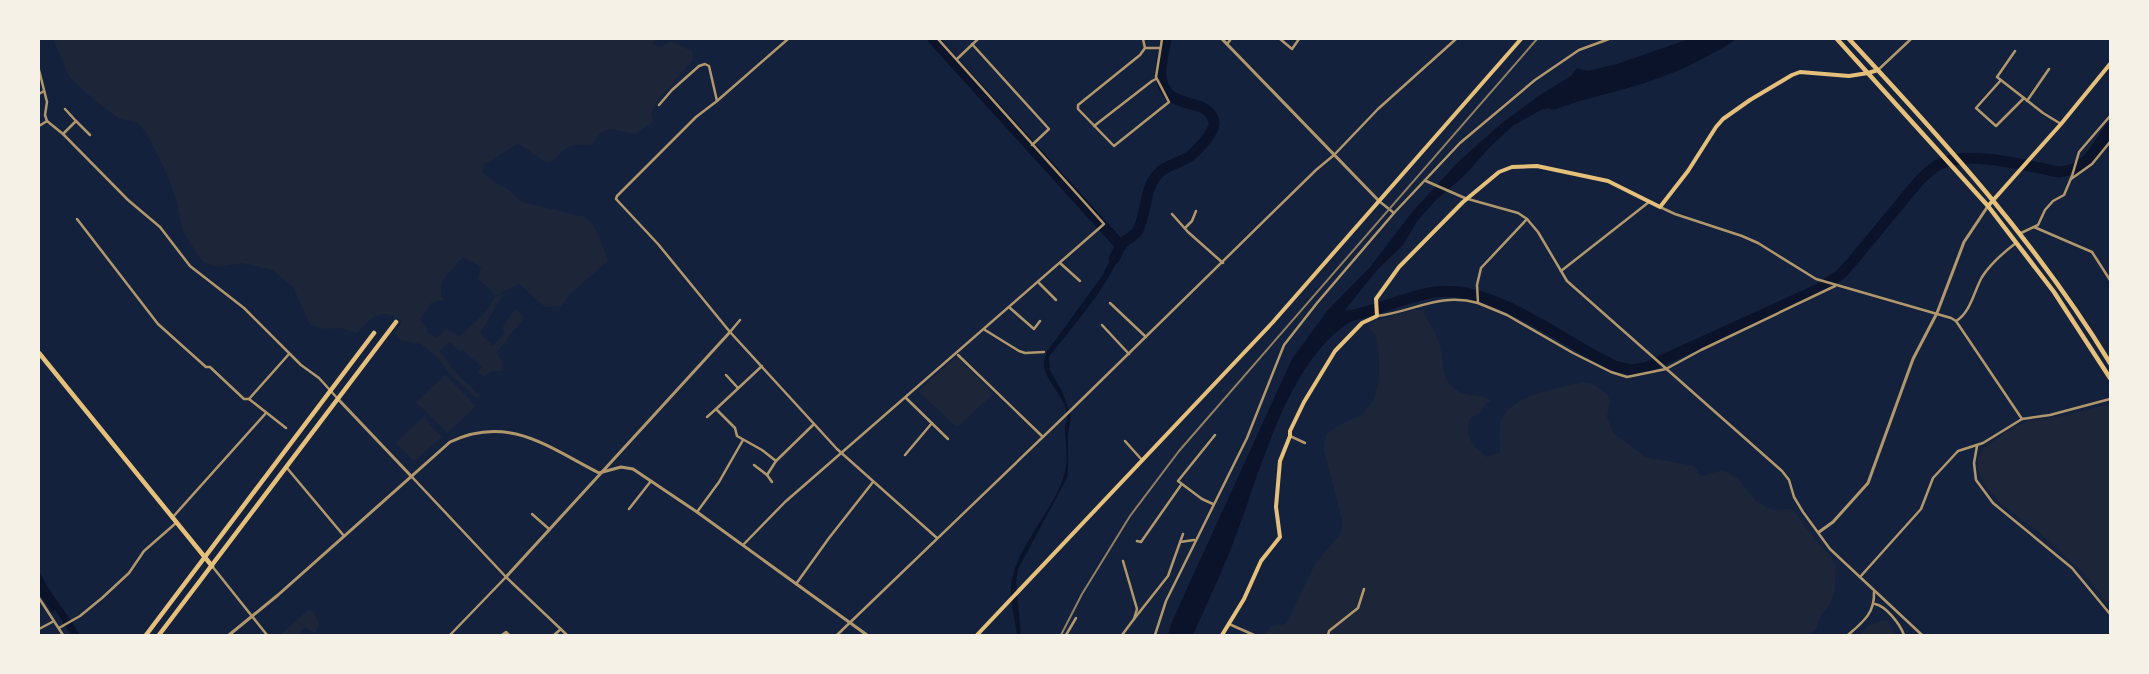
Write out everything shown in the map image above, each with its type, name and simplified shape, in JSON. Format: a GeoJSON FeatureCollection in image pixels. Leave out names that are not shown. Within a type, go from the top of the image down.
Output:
{"type":"FeatureCollection","features":[{"type":"Feature","properties":{"kind":"main road"},"geometry":{"type":"LineString","coordinates":[[977,635],[1273,322],[1520,39]]}},
{"type":"Feature","properties":{"kind":"main road"},"geometry":{"type":"LineString","coordinates":[[1837,39],[1988,206],[2017,242],[2054,292],[2110,378]]}},
{"type":"Feature","properties":{"kind":"main road"},"geometry":{"type":"LineString","coordinates":[[1849,39],[1994,199],[2062,287],[2110,363]]}},
{"type":"Feature","properties":{"kind":"main road"},"geometry":{"type":"LineString","coordinates":[[1988,206],[2018,170],[2061,124],[2110,64]]}},
{"type":"Feature","properties":{"kind":"main road"},"geometry":{"type":"LineString","coordinates":[[1222,635],[1244,599],[1261,561],[1280,537],[1276,507],[1280,461],[1290,436],[1290,431],[1304,402],[1335,351],[1362,323],[1378,315],[1376,303],[1378,295],[1399,267],[1466,198],[1499,172],[1525,165],[1608,181],[1660,207],[1688,171],[1716,127],[1750,100],[1800,72],[1850,76],[1878,70]]}},
{"type":"Feature","properties":{"kind":"main road"},"geometry":{"type":"LineString","coordinates":[[159,635],[396,322]]}},
{"type":"Feature","properties":{"kind":"main road"},"geometry":{"type":"LineString","coordinates":[[146,635],[374,333]]}},
{"type":"Feature","properties":{"kind":"main road"},"geometry":{"type":"LineString","coordinates":[[39,353],[212,566]]}},
{"type":"Feature","properties":{"kind":"street"},"geometry":{"type":"LineString","coordinates":[[788,39],[696,117],[616,199],[658,244],[730,332],[814,424],[873,482],[937,538]]}},
{"type":"Feature","properties":{"kind":"street"},"geometry":{"type":"LineString","coordinates":[[743,545],[785,502],[843,454],[1104,224],[938,39]]}},
{"type":"Feature","properties":{"kind":"street"},"geometry":{"type":"LineString","coordinates":[[957,58],[978,39]]}},
{"type":"Feature","properties":{"kind":"street"},"geometry":{"type":"LineString","coordinates":[[1142,39],[1146,48]]}},
{"type":"Feature","properties":{"kind":"street"},"geometry":{"type":"LineString","coordinates":[[1160,48],[1146,48],[1140,55],[1078,105],[1078,109],[1114,146],[1169,102],[1157,79],[1162,39]]}},
{"type":"Feature","properties":{"kind":"street"},"geometry":{"type":"LineString","coordinates":[[1222,39],[1379,201],[1394,213]]}},
{"type":"Feature","properties":{"kind":"street"},"geometry":{"type":"LineString","coordinates":[[1227,44],[1231,39]]}},
{"type":"Feature","properties":{"kind":"street"},"geometry":{"type":"LineString","coordinates":[[1280,39],[1292,49],[1299,39]]}},
{"type":"Feature","properties":{"kind":"street"},"geometry":{"type":"LineString","coordinates":[[837,635],[1129,354],[1316,170],[1334,155],[1378,109],[1456,39]]}},
{"type":"Feature","properties":{"kind":"street"},"geometry":{"type":"LineString","coordinates":[[1155,635],[1166,601],[1247,438],[1284,345],[1394,213],[1427,182],[1460,143],[1535,80],[1579,50],[1609,39]]}},
{"type":"Feature","properties":{"kind":"street"},"geometry":{"type":"LineString","coordinates":[[1878,70],[1911,39]]}},
{"type":"Feature","properties":{"kind":"street"},"geometry":{"type":"LineString","coordinates":[[972,44],[1049,129],[1032,145]]}},
{"type":"Feature","properties":{"kind":"street"},"geometry":{"type":"LineString","coordinates":[[2015,51],[1997,77],[2027,101],[2061,124]]}},
{"type":"Feature","properties":{"kind":"street"},"geometry":{"type":"LineString","coordinates":[[660,105],[672,90],[699,66],[705,64],[710,66],[717,101]]}},
{"type":"Feature","properties":{"kind":"street"},"geometry":{"type":"LineString","coordinates":[[2027,101],[2049,69]]}},
{"type":"Feature","properties":{"kind":"street"},"geometry":{"type":"LineString","coordinates":[[39,70],[47,102],[45,116],[47,121],[63,134],[128,200],[160,227],[190,266],[244,308],[289,354],[318,378],[506,577],[568,635]]}},
{"type":"Feature","properties":{"kind":"street"},"geometry":{"type":"LineString","coordinates":[[1094,126],[1157,79]]}},
{"type":"Feature","properties":{"kind":"street"},"geometry":{"type":"LineString","coordinates":[[2001,80],[1976,108],[1996,126],[2024,98]]}},
{"type":"Feature","properties":{"kind":"street"},"geometry":{"type":"LineString","coordinates":[[39,94],[44,91]]}},
{"type":"Feature","properties":{"kind":"street"},"geometry":{"type":"LineString","coordinates":[[65,109],[90,135]]}},
{"type":"Feature","properties":{"kind":"street"},"geometry":{"type":"LineString","coordinates":[[2021,233],[2038,225],[2045,210],[2053,201],[2064,195],[2072,178],[2079,152],[2110,116]]}},
{"type":"Feature","properties":{"kind":"street"},"geometry":{"type":"LineString","coordinates":[[39,126],[47,121]]}},
{"type":"Feature","properties":{"kind":"street"},"geometry":{"type":"LineString","coordinates":[[63,134],[76,121]]}},
{"type":"Feature","properties":{"kind":"street"},"geometry":{"type":"LineString","coordinates":[[2072,178],[2092,164],[2110,142]]}},
{"type":"Feature","properties":{"kind":"street"},"geometry":{"type":"LineString","coordinates":[[1427,182],[1466,198],[1518,213],[1527,219],[1538,232],[1561,271],[1574,288],[1782,471],[1789,480],[1794,497],[1803,512],[1830,549],[1922,635]]}},
{"type":"Feature","properties":{"kind":"street"},"geometry":{"type":"LineString","coordinates":[[1561,271],[1649,202]]}},
{"type":"Feature","properties":{"kind":"street"},"geometry":{"type":"LineString","coordinates":[[1819,532],[1833,522],[1868,483],[1913,359],[1937,314],[1964,242],[1988,206]]}},
{"type":"Feature","properties":{"kind":"street"},"geometry":{"type":"LineString","coordinates":[[1660,207],[1758,243],[1816,279],[1956,321],[2022,418]]}},
{"type":"Feature","properties":{"kind":"street"},"geometry":{"type":"LineString","coordinates":[[1185,228],[1192,221],[1196,211]]}},
{"type":"Feature","properties":{"kind":"street"},"geometry":{"type":"LineString","coordinates":[[1172,214],[1222,263]]}},
{"type":"Feature","properties":{"kind":"street"},"geometry":{"type":"LineString","coordinates":[[77,219],[158,324],[206,367],[210,367],[244,399],[249,399],[286,428]]}},
{"type":"Feature","properties":{"kind":"street"},"geometry":{"type":"LineString","coordinates":[[1478,302],[1478,275],[1481,268],[1527,219]]}},
{"type":"Feature","properties":{"kind":"street"},"geometry":{"type":"LineString","coordinates":[[2034,227],[2092,252],[2110,280]]}},
{"type":"Feature","properties":{"kind":"street"},"geometry":{"type":"LineString","coordinates":[[1956,321],[1963,316],[1983,277],[1994,263],[2017,242]]}},
{"type":"Feature","properties":{"kind":"street"},"geometry":{"type":"LineString","coordinates":[[1060,263],[1080,281]]}},
{"type":"Feature","properties":{"kind":"street"},"geometry":{"type":"LineString","coordinates":[[1039,283],[1056,300]]}},
{"type":"Feature","properties":{"kind":"street"},"geometry":{"type":"LineString","coordinates":[[1378,315],[1444,300],[1478,302],[1507,315],[1573,353],[1620,376],[1639,376],[1665,369],[1835,285]]}},
{"type":"Feature","properties":{"kind":"street"},"geometry":{"type":"LineString","coordinates":[[1110,303],[1146,337]]}},
{"type":"Feature","properties":{"kind":"street"},"geometry":{"type":"LineString","coordinates":[[1010,308],[1034,329],[1040,321]]}},
{"type":"Feature","properties":{"kind":"street"},"geometry":{"type":"LineString","coordinates":[[450,635],[506,577],[740,320]]}},
{"type":"Feature","properties":{"kind":"street"},"geometry":{"type":"LineString","coordinates":[[1102,325],[1129,354]]}},
{"type":"Feature","properties":{"kind":"street"},"geometry":{"type":"LineString","coordinates":[[985,330],[1019,351],[1025,353],[1044,352]]}},
{"type":"Feature","properties":{"kind":"street"},"geometry":{"type":"LineString","coordinates":[[249,399],[289,354]]}},
{"type":"Feature","properties":{"kind":"street"},"geometry":{"type":"LineString","coordinates":[[957,354],[1043,437]]}},
{"type":"Feature","properties":{"kind":"street"},"geometry":{"type":"LineString","coordinates":[[707,417],[762,366]]}},
{"type":"Feature","properties":{"kind":"street"},"geometry":{"type":"LineString","coordinates":[[726,374],[738,388]]}},
{"type":"Feature","properties":{"kind":"street"},"geometry":{"type":"LineString","coordinates":[[906,398],[948,439]]}},
{"type":"Feature","properties":{"kind":"street"},"geometry":{"type":"LineString","coordinates":[[1860,577],[1921,509],[1932,478],[1958,451],[1977,446],[2022,418],[2050,415],[2110,399]]}},
{"type":"Feature","properties":{"kind":"street"},"geometry":{"type":"LineString","coordinates":[[716,409],[735,428],[737,436],[762,450],[776,461]]}},
{"type":"Feature","properties":{"kind":"street"},"geometry":{"type":"LineString","coordinates":[[59,628],[102,598],[129,573],[144,551],[174,520],[266,413]]}},
{"type":"Feature","properties":{"kind":"street"},"geometry":{"type":"LineString","coordinates":[[905,455],[932,422]]}},
{"type":"Feature","properties":{"kind":"street"},"geometry":{"type":"LineString","coordinates":[[767,475],[776,461],[814,424]]}},
{"type":"Feature","properties":{"kind":"street"},"geometry":{"type":"LineString","coordinates":[[229,635],[252,617],[450,442],[476,432],[500,430],[516,433],[535,440],[600,473],[621,467],[634,468],[867,635]]}},
{"type":"Feature","properties":{"kind":"street"},"geometry":{"type":"LineString","coordinates":[[1213,504],[1178,482],[1215,435]]}},
{"type":"Feature","properties":{"kind":"street"},"geometry":{"type":"LineString","coordinates":[[1290,436],[1305,443]]}},
{"type":"Feature","properties":{"kind":"street"},"geometry":{"type":"LineString","coordinates":[[697,512],[719,482],[743,440]]}},
{"type":"Feature","properties":{"kind":"street"},"geometry":{"type":"LineString","coordinates":[[1125,441],[1142,460]]}},
{"type":"Feature","properties":{"kind":"street"},"geometry":{"type":"LineString","coordinates":[[1977,446],[1974,463],[1976,480],[1993,503],[2072,568],[2110,614]]}},
{"type":"Feature","properties":{"kind":"street"},"geometry":{"type":"LineString","coordinates":[[754,465],[767,475],[772,482]]}},
{"type":"Feature","properties":{"kind":"street"},"geometry":{"type":"LineString","coordinates":[[287,467],[344,536]]}},
{"type":"Feature","properties":{"kind":"street"},"geometry":{"type":"LineString","coordinates":[[629,509],[652,481]]}},
{"type":"Feature","properties":{"kind":"street"},"geometry":{"type":"LineString","coordinates":[[796,584],[873,482]]}},
{"type":"Feature","properties":{"kind":"street"},"geometry":{"type":"LineString","coordinates":[[1142,542],[1181,485]]}},
{"type":"Feature","properties":{"kind":"street"},"geometry":{"type":"LineString","coordinates":[[1157,508],[1162,511]]}},
{"type":"Feature","properties":{"kind":"street"},"geometry":{"type":"LineString","coordinates":[[532,514],[548,529]]}},
{"type":"Feature","properties":{"kind":"street"},"geometry":{"type":"LineString","coordinates":[[1122,635],[1168,576],[1183,534]]}},
{"type":"Feature","properties":{"kind":"street"},"geometry":{"type":"LineString","coordinates":[[1180,542],[1195,540]]}},
{"type":"Feature","properties":{"kind":"street"},"geometry":{"type":"LineString","coordinates":[[1137,541],[1146,545]]}},
{"type":"Feature","properties":{"kind":"street"},"geometry":{"type":"LineString","coordinates":[[1123,561],[1136,609],[1134,619]]}},
{"type":"Feature","properties":{"kind":"street"},"geometry":{"type":"LineString","coordinates":[[212,566],[267,635]]}},
{"type":"Feature","properties":{"kind":"street"},"geometry":{"type":"LineString","coordinates":[[1328,635],[1329,631],[1358,608],[1364,590]]}},
{"type":"Feature","properties":{"kind":"street"},"geometry":{"type":"LineString","coordinates":[[1848,635],[1871,613],[1875,604],[1874,592]]}},
{"type":"Feature","properties":{"kind":"street"},"geometry":{"type":"LineString","coordinates":[[39,598],[63,635]]}},
{"type":"Feature","properties":{"kind":"street"},"geometry":{"type":"LineString","coordinates":[[1875,604],[1884,608],[1904,635]]}},
{"type":"Feature","properties":{"kind":"street"},"geometry":{"type":"LineString","coordinates":[[1066,635],[1076,618]]}},
{"type":"Feature","properties":{"kind":"street"},"geometry":{"type":"LineString","coordinates":[[39,629],[54,621]]}},
{"type":"Feature","properties":{"kind":"street"},"geometry":{"type":"LineString","coordinates":[[1229,624],[1254,635]]}},
{"type":"Feature","properties":{"kind":"street"},"geometry":{"type":"LineString","coordinates":[[554,635],[561,629]]}},
{"type":"Feature","properties":{"kind":"street"},"geometry":{"type":"LineString","coordinates":[[502,635],[506,632],[509,635]]}},
{"type":"Feature","properties":{"kind":"shaded area"},"geometry":{"type":"Polygon","coordinates":[[[53,39],[657,39],[653,44],[661,47],[671,41],[692,51],[693,60],[658,100],[651,111],[653,122],[635,134],[610,129],[602,131],[592,145],[570,146],[548,163],[518,144],[483,165],[483,173],[494,182],[509,190],[522,202],[585,217],[593,225],[608,261],[573,291],[561,306],[545,307],[519,284],[495,296],[478,279],[481,267],[463,257],[443,282],[441,294],[444,300],[431,303],[420,320],[426,327],[427,332],[437,338],[446,329],[460,336],[484,314],[495,297],[504,293],[480,333],[493,346],[504,334],[503,326],[516,308],[524,318],[496,353],[503,362],[502,371],[492,371],[485,376],[477,372],[482,367],[463,350],[460,352],[449,342],[440,351],[456,373],[481,396],[476,398],[448,372],[437,357],[421,344],[400,340],[395,333],[402,321],[395,317],[388,314],[377,315],[357,333],[340,328],[323,329],[310,325],[293,287],[272,270],[243,263],[217,267],[202,261],[182,230],[177,202],[166,172],[147,134],[138,123],[118,118],[94,100],[69,76],[53,39]]]}},
{"type":"Feature","properties":{"kind":"shaded area"},"geometry":{"type":"Polygon","coordinates":[[[1689,39],[1737,39],[1712,54],[1670,74],[1554,110],[1548,108],[1541,110],[1514,125],[1490,147],[1464,176],[1436,200],[1418,220],[1403,245],[1377,270],[1345,310],[1348,314],[1359,311],[1366,314],[1341,328],[1319,350],[1301,376],[1271,438],[1229,554],[1193,635],[1168,635],[1171,624],[1292,359],[1328,310],[1371,266],[1413,211],[1458,162],[1502,123],[1537,97],[1571,76],[1577,68],[1588,71],[1617,64],[1689,39]]]}},
{"type":"Feature","properties":{"kind":"shaded area"},"geometry":{"type":"Polygon","coordinates":[[[1121,246],[1118,259],[1102,288],[1049,357],[1050,370],[1062,391],[1071,415],[1068,435],[1068,476],[1018,569],[1016,582],[1021,635],[1017,635],[1011,592],[1014,572],[1026,544],[1059,489],[1066,464],[1066,410],[1044,368],[1046,353],[1102,276],[1115,250],[1121,246]]]}},
{"type":"Feature","properties":{"kind":"shaded area"},"geometry":{"type":"Polygon","coordinates":[[[1414,310],[1423,311],[1435,333],[1440,346],[1444,373],[1450,384],[1462,393],[1492,401],[1485,404],[1481,412],[1470,418],[1468,424],[1471,440],[1477,449],[1487,457],[1500,452],[1501,421],[1509,409],[1517,403],[1538,393],[1583,382],[1591,383],[1607,394],[1610,401],[1607,417],[1614,434],[1646,457],[1694,466],[1701,476],[1723,470],[1738,479],[1756,501],[1772,510],[1792,509],[1817,542],[1832,557],[1836,568],[1834,593],[1830,605],[1820,616],[1816,630],[1807,635],[1264,635],[1271,626],[1286,624],[1315,564],[1340,534],[1343,524],[1324,450],[1326,434],[1341,424],[1362,415],[1374,400],[1379,379],[1379,357],[1376,336],[1369,328],[1372,322],[1414,310]]]}},
{"type":"Feature","properties":{"kind":"shaded area"},"geometry":{"type":"Polygon","coordinates":[[[957,357],[993,394],[957,427],[918,391],[957,357]]]}},
{"type":"Feature","properties":{"kind":"shaded area"},"geometry":{"type":"Polygon","coordinates":[[[445,375],[476,406],[447,433],[416,402],[445,375]]]}},
{"type":"Feature","properties":{"kind":"shaded area"},"geometry":{"type":"Polygon","coordinates":[[[2109,404],[2110,604],[2102,598],[2089,579],[2044,536],[2001,504],[1985,485],[1978,471],[1978,456],[1990,443],[2015,426],[2028,421],[2068,415],[2109,404]]]}},
{"type":"Feature","properties":{"kind":"shaded area"},"geometry":{"type":"Polygon","coordinates":[[[423,417],[442,437],[414,461],[396,443],[423,417]]]}},
{"type":"Feature","properties":{"kind":"shaded area"},"geometry":{"type":"Polygon","coordinates":[[[39,571],[80,635],[71,635],[55,610],[52,612],[39,594],[39,571]]]}},
{"type":"Feature","properties":{"kind":"shaded area"},"geometry":{"type":"Polygon","coordinates":[[[308,610],[314,612],[319,625],[314,633],[305,627],[300,632],[302,635],[280,635],[308,610]]]}},
{"type":"Feature","properties":{"kind":"shaded area"},"geometry":{"type":"Polygon","coordinates":[[[1881,621],[1888,621],[1896,635],[1859,635],[1868,626],[1881,621]]]}},
{"type":"Feature","properties":{"kind":"waterway"},"geometry":{"type":"LineString","coordinates":[[933,39],[1121,246]]}},
{"type":"Feature","properties":{"kind":"waterway"},"geometry":{"type":"LineString","coordinates":[[1114,259],[1121,245],[1138,230],[1148,191],[1155,177],[1164,169],[1194,153],[1208,137],[1214,126],[1210,114],[1204,108],[1178,100],[1164,88],[1161,71],[1166,39]]}},
{"type":"Feature","properties":{"kind":"waterway"},"geometry":{"type":"LineString","coordinates":[[1347,316],[1424,294],[1458,292],[1481,297],[1528,317],[1615,366],[1631,370],[1645,368],[1819,289],[1841,274],[1918,182],[1938,165],[1950,160],[1965,158],[1997,160],[2059,172],[2069,170],[2077,167],[2089,158],[2110,128]]}},
{"type":"Feature","properties":{"kind":"railway"},"geometry":{"type":"LineString","coordinates":[[1061,635],[1082,594],[1130,516],[1179,451],[1537,39]]}}]}
